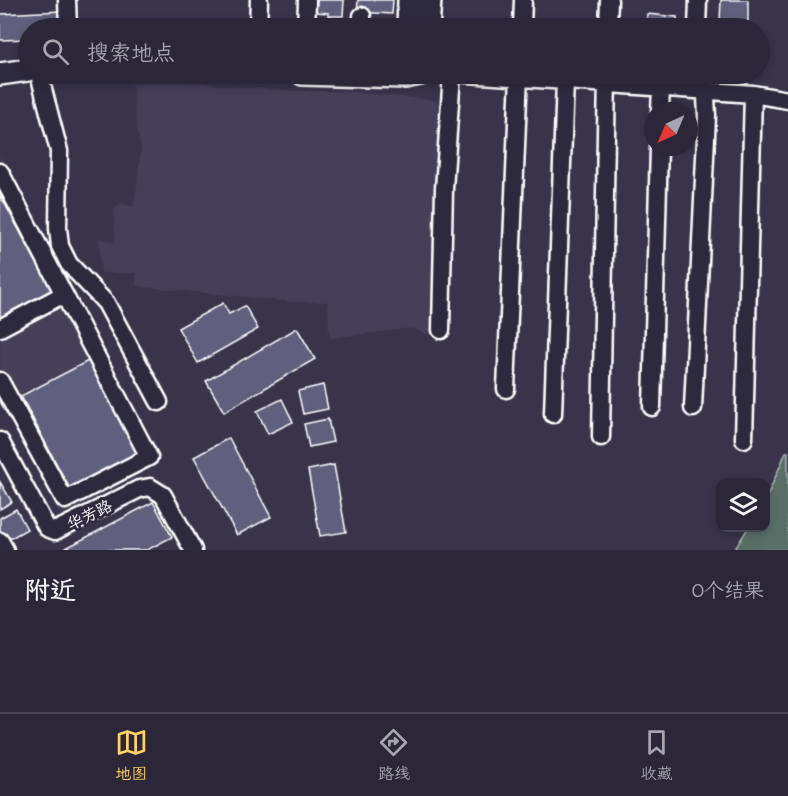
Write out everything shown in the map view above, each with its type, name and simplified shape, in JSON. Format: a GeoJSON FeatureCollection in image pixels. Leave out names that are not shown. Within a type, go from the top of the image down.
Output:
{"type":"FeatureCollection","features":[{"type":"Feature","properties":{"kind":"main road"},"geometry":{"type":"LineString","coordinates":[[408,18],[409,0]]}},
{"type":"Feature","properties":{"kind":"main road"},"geometry":{"type":"LineString","coordinates":[[429,18],[430,0]]}},
{"type":"Feature","properties":{"kind":"main road"},"geometry":{"type":"LineString","coordinates":[[0,61],[18,59]]}},
{"type":"Feature","properties":{"kind":"main road"},"geometry":{"type":"LineString","coordinates":[[0,74],[18,71]]}},
{"type":"Feature","properties":{"kind":"street"},"geometry":{"type":"LineString","coordinates":[[67,0],[68,18]]}},
{"type":"Feature","properties":{"kind":"street"},"geometry":{"type":"LineString","coordinates":[[258,18],[259,0]]}},
{"type":"Feature","properties":{"kind":"street"},"geometry":{"type":"LineString","coordinates":[[306,18],[307,0]]}},
{"type":"Feature","properties":{"kind":"street"},"geometry":{"type":"LineString","coordinates":[[522,18],[523,0]]}},
{"type":"Feature","properties":{"kind":"street"},"geometry":{"type":"LineString","coordinates":[[608,18],[609,0]]}},
{"type":"Feature","properties":{"kind":"street"},"geometry":{"type":"LineString","coordinates":[[697,18],[698,0]]}},
{"type":"Feature","properties":{"kind":"street"},"geometry":{"type":"LineString","coordinates":[[42,84],[59,152],[58,238],[62,251],[75,271],[106,303],[159,402]]}},
{"type":"Feature","properties":{"kind":"street"},"geometry":{"type":"LineString","coordinates":[[441,330],[444,189],[451,84]]}},
{"type":"Feature","properties":{"kind":"street"},"geometry":{"type":"LineString","coordinates":[[506,389],[519,84]]}},
{"type":"Feature","properties":{"kind":"street"},"geometry":{"type":"LineString","coordinates":[[553,414],[565,84]]}},
{"type":"Feature","properties":{"kind":"street"},"geometry":{"type":"LineString","coordinates":[[602,437],[607,84]]}},
{"type":"Feature","properties":{"kind":"street"},"geometry":{"type":"LineString","coordinates":[[643,84],[753,94],[788,100]]}},
{"type":"Feature","properties":{"kind":"street"},"geometry":{"type":"LineString","coordinates":[[693,408],[707,116],[703,84]]}},
{"type":"Feature","properties":{"kind":"street"},"geometry":{"type":"LineString","coordinates":[[660,102],[661,87]]}},
{"type":"Feature","properties":{"kind":"street"},"geometry":{"type":"LineString","coordinates":[[744,439],[753,94]]}},
{"type":"Feature","properties":{"kind":"street"},"geometry":{"type":"LineString","coordinates":[[652,407],[659,156]]}},
{"type":"Feature","properties":{"kind":"street"},"geometry":{"type":"LineString","coordinates":[[0,172],[149,457],[65,500],[0,381]]}},
{"type":"Feature","properties":{"kind":"street"},"geometry":{"type":"LineString","coordinates":[[0,328],[64,294]]}},
{"type":"Feature","properties":{"kind":"street","name":"华芳路"},"geometry":{"type":"LineString","coordinates":[[0,441],[6,468],[51,531],[139,489],[150,487],[164,495],[194,550]]}},
{"type":"Feature","properties":{"kind":"street"},"geometry":{"type":"LineString","coordinates":[[0,541],[5,550]]}},
{"type":"Feature","properties":{"kind":"shaded area"},"geometry":{"type":"Polygon","coordinates":[[[132,84],[212,84],[297,91],[339,91],[434,100],[444,109],[434,334],[425,334],[412,328],[329,338],[328,302],[294,302],[136,286],[136,273],[101,273],[99,238],[115,243],[114,210],[121,203],[133,207],[141,147],[132,84]]]}},
{"type":"Feature","properties":{"kind":"shaded area"},"geometry":{"type":"Polygon","coordinates":[[[0,155],[81,307],[159,464],[60,515],[0,403],[0,155]]]}},
{"type":"Feature","properties":{"kind":"green space"},"geometry":{"type":"Polygon","coordinates":[[[786,452],[788,452],[788,550],[734,550],[745,532],[770,532],[770,490],[786,452]]]}},
{"type":"Feature","properties":{"kind":"building"},"geometry":{"type":"Polygon","coordinates":[[[317,0],[344,0],[343,16],[328,16],[328,13],[316,12],[317,0]]]}},
{"type":"Feature","properties":{"kind":"building"},"geometry":{"type":"Polygon","coordinates":[[[358,0],[393,0],[392,14],[357,12],[358,0]]]}},
{"type":"Feature","properties":{"kind":"building"},"geometry":{"type":"Polygon","coordinates":[[[721,0],[748,0],[748,18],[720,18],[721,0]]]}},
{"type":"Feature","properties":{"kind":"building"},"geometry":{"type":"Polygon","coordinates":[[[62,11],[62,18],[18,18],[18,39],[0,40],[0,14],[62,11]]]}},
{"type":"Feature","properties":{"kind":"building"},"geometry":{"type":"Polygon","coordinates":[[[647,14],[677,17],[677,18],[647,18],[647,14]]]}},
{"type":"Feature","properties":{"kind":"building"},"geometry":{"type":"Polygon","coordinates":[[[0,195],[52,290],[0,318],[0,195]]]}},
{"type":"Feature","properties":{"kind":"building"},"geometry":{"type":"Polygon","coordinates":[[[223,303],[229,314],[245,306],[258,329],[198,363],[178,328],[223,303]]]}},
{"type":"Feature","properties":{"kind":"building"},"geometry":{"type":"Polygon","coordinates":[[[297,328],[315,359],[224,412],[206,381],[297,328]]]}},
{"type":"Feature","properties":{"kind":"building"},"geometry":{"type":"Polygon","coordinates":[[[88,361],[137,453],[69,488],[21,396],[88,361]]]}},
{"type":"Feature","properties":{"kind":"building"},"geometry":{"type":"Polygon","coordinates":[[[323,385],[328,409],[303,414],[298,391],[323,385]]]}},
{"type":"Feature","properties":{"kind":"building"},"geometry":{"type":"Polygon","coordinates":[[[282,399],[293,422],[268,434],[257,411],[282,399]]]}},
{"type":"Feature","properties":{"kind":"building"},"geometry":{"type":"Polygon","coordinates":[[[328,419],[333,442],[309,447],[304,424],[328,419]]]}},
{"type":"Feature","properties":{"kind":"building"},"geometry":{"type":"Polygon","coordinates":[[[229,438],[271,517],[237,535],[194,457],[229,438]]]}},
{"type":"Feature","properties":{"kind":"building"},"geometry":{"type":"Polygon","coordinates":[[[334,465],[346,532],[320,536],[308,470],[334,465]]]}},
{"type":"Feature","properties":{"kind":"building"},"geometry":{"type":"Polygon","coordinates":[[[0,482],[12,502],[0,509],[0,482]]]}},
{"type":"Feature","properties":{"kind":"building"},"geometry":{"type":"Polygon","coordinates":[[[153,502],[172,537],[147,550],[67,550],[66,548],[153,502]]]}},
{"type":"Feature","properties":{"kind":"building"},"geometry":{"type":"Polygon","coordinates":[[[16,509],[27,529],[6,541],[0,530],[0,518],[16,509]]]}}]}
